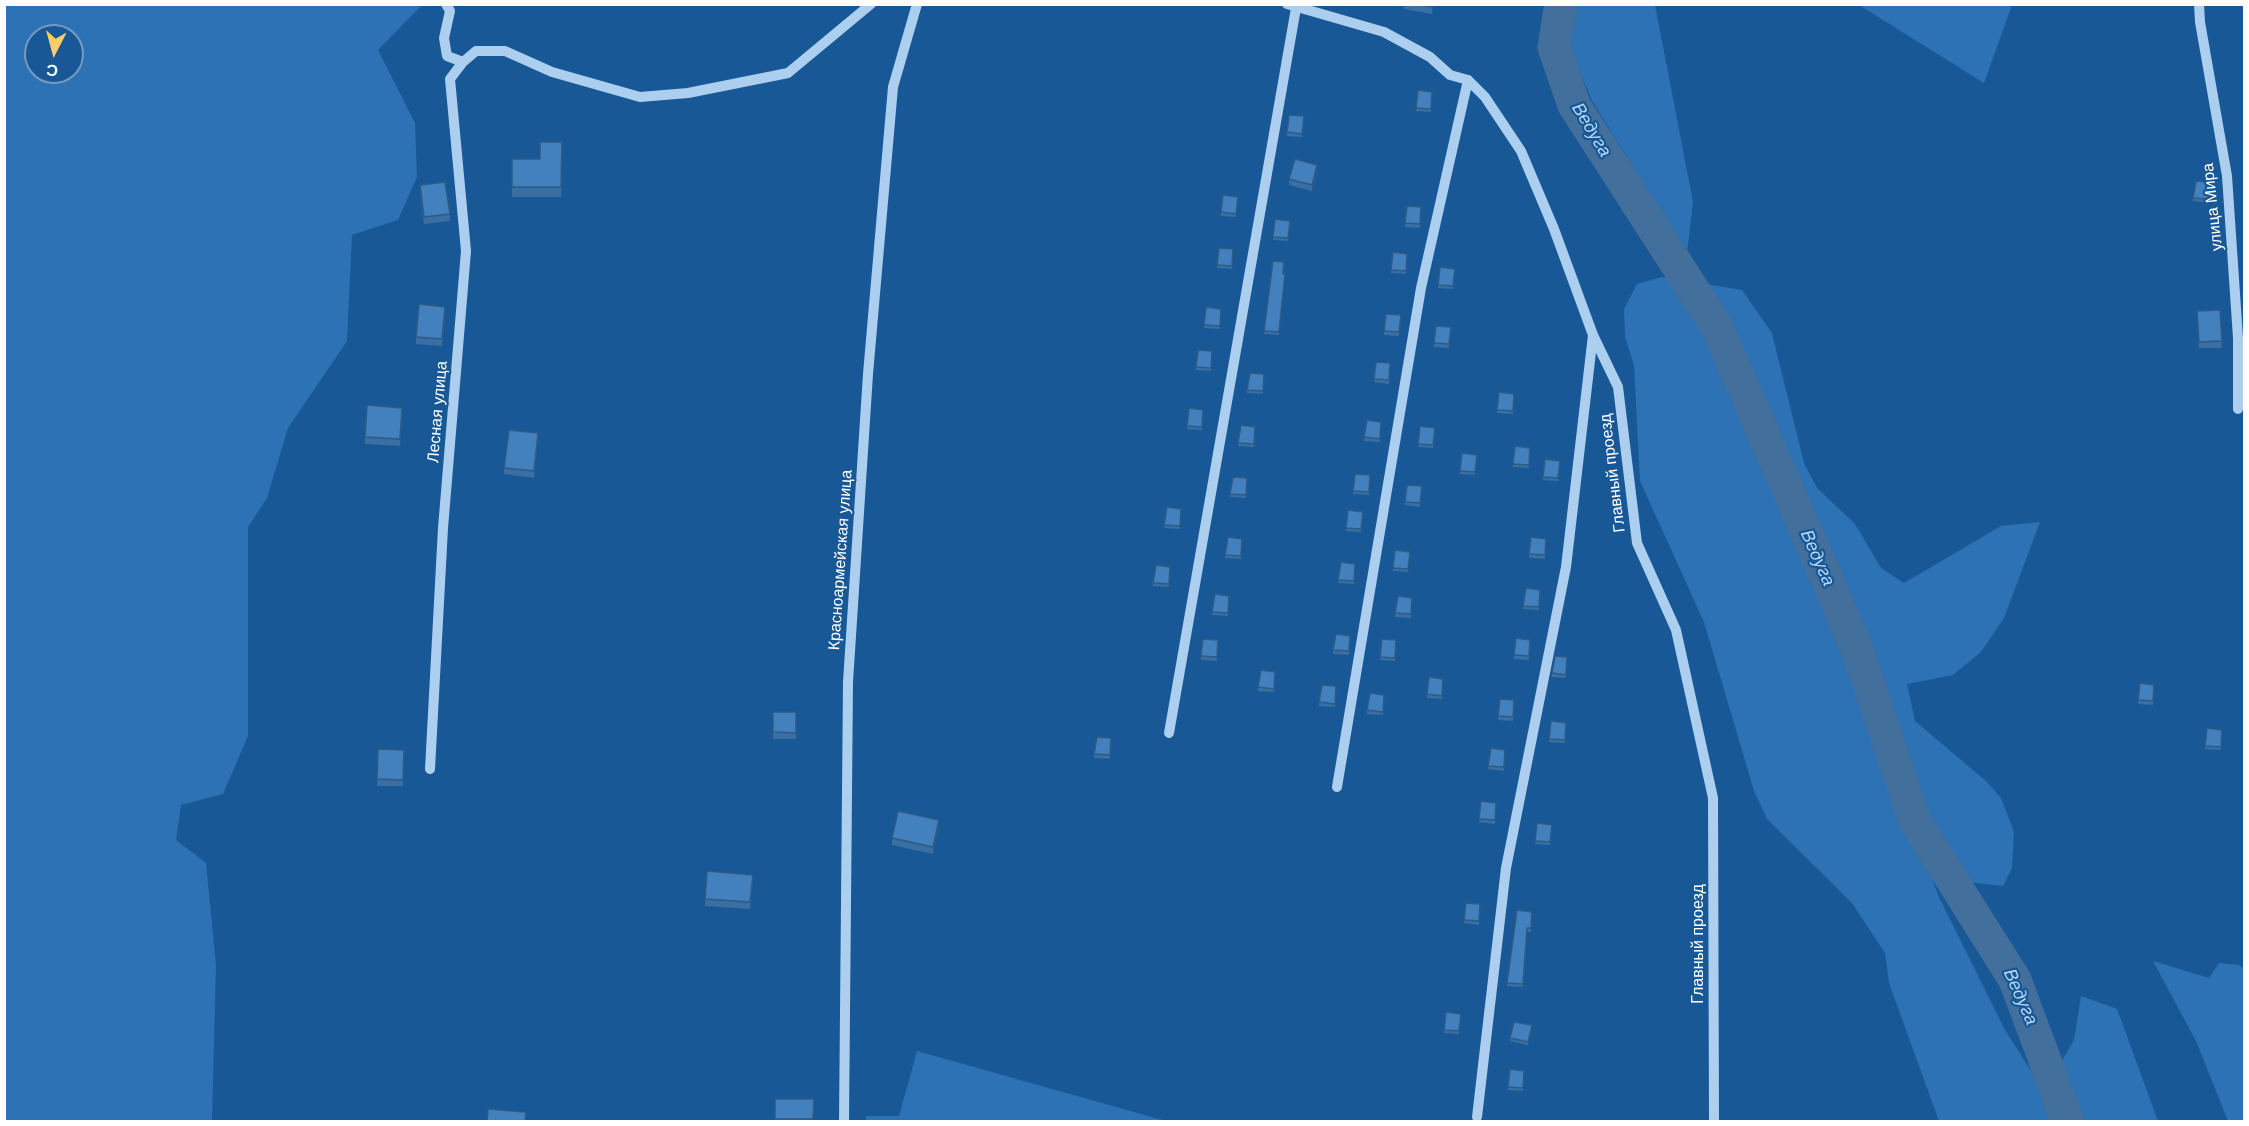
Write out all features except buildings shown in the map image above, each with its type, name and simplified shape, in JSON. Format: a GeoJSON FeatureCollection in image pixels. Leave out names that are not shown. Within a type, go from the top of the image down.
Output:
{"type":"FeatureCollection","features":[{"type":"Feature","properties":{"kind":"street"},"geometry":{"type":"LineString","coordinates":[[446,4],[450,11],[444,38],[447,56],[463,62],[476,51],[505,51],[552,72],[640,97],[688,93],[788,73],[871,4]]}},
{"type":"Feature","properties":{"kind":"street","name":"Красноармейская улица"},"geometry":{"type":"LineString","coordinates":[[844,1122],[848,670],[868,374],[893,87],[917,4]]}},
{"type":"Feature","properties":{"kind":"street","name":"улица Мира"},"geometry":{"type":"LineString","coordinates":[[2199,4],[2200,22],[2226,176],[2238,338],[2238,409]]}},
{"type":"Feature","properties":{"kind":"street"},"geometry":{"type":"LineString","coordinates":[[1169,733],[1291,6]]}},
{"type":"Feature","properties":{"kind":"street","name":"Главный проезд"},"geometry":{"type":"LineString","coordinates":[[1291,6],[1384,32],[1430,57],[1450,75],[1468,80],[1485,97],[1521,151],[1554,229],[1593,335],[1618,387],[1636,543],[1676,630],[1713,798],[1714,1122]]}},
{"type":"Feature","properties":{"kind":"street","name":"Лесная улица"},"geometry":{"type":"LineString","coordinates":[[430,769],[443,528],[466,251],[450,79],[463,62]]}},
{"type":"Feature","properties":{"kind":"street"},"geometry":{"type":"LineString","coordinates":[[1337,787],[1421,288],[1468,80]]}},
{"type":"Feature","properties":{"kind":"street"},"geometry":{"type":"LineString","coordinates":[[1477,1117],[1506,868],[1566,567],[1593,335]]}},
{"type":"Feature","properties":{"kind":"shaded area"},"geometry":{"type":"Polygon","coordinates":[[[5,4],[422,5],[378,50],[415,123],[417,177],[398,220],[352,235],[347,341],[288,428],[267,498],[248,527],[248,736],[223,794],[181,805],[176,840],[206,863],[216,965],[212,1121],[5,1121],[5,4]]]}},
{"type":"Feature","properties":{"kind":"shaded area"},"geometry":{"type":"Polygon","coordinates":[[[1575,5],[1655,5],[1693,202],[1687,253],[1591,99],[1570,48],[1575,5]]]}},
{"type":"Feature","properties":{"kind":"shaded area"},"geometry":{"type":"Polygon","coordinates":[[[1859,5],[2012,5],[1984,83],[1859,5]]]}},
{"type":"Feature","properties":{"kind":"shaded area"},"geometry":{"type":"Polygon","coordinates":[[[1662,277],[1742,290],[1772,333],[1804,463],[1817,488],[1855,524],[1881,568],[1904,583],[2001,526],[2040,522],[2004,618],[1981,652],[1953,675],[1907,684],[1915,721],[1987,782],[2001,798],[2014,832],[2012,868],[2003,886],[1932,878],[1938,895],[2005,1030],[2044,1091],[2074,1040],[2081,996],[2117,1009],[2158,1121],[1939,1121],[1889,983],[1885,953],[1852,903],[1767,819],[1754,791],[1704,622],[1640,481],[1634,365],[1625,337],[1624,309],[1637,284],[1662,277]]]}},
{"type":"Feature","properties":{"kind":"shaded area"},"geometry":{"type":"Polygon","coordinates":[[[2153,961],[2209,978],[2219,963],[2239,965],[2244,969],[2244,1121],[2228,1121],[2196,1041],[2153,961]]]}},
{"type":"Feature","properties":{"kind":"shaded area"},"geometry":{"type":"Polygon","coordinates":[[[917,1051],[1166,1121],[866,1121],[866,1116],[899,1116],[917,1051]]]}},
{"type":"Feature","properties":{"kind":"waterway","name":"Ведуга"},"geometry":{"type":"LineString","coordinates":[[1561,4],[1554,47],[1574,105],[1717,327],[1856,646],[1915,821],[2015,980],[2068,1122]]}}]}
